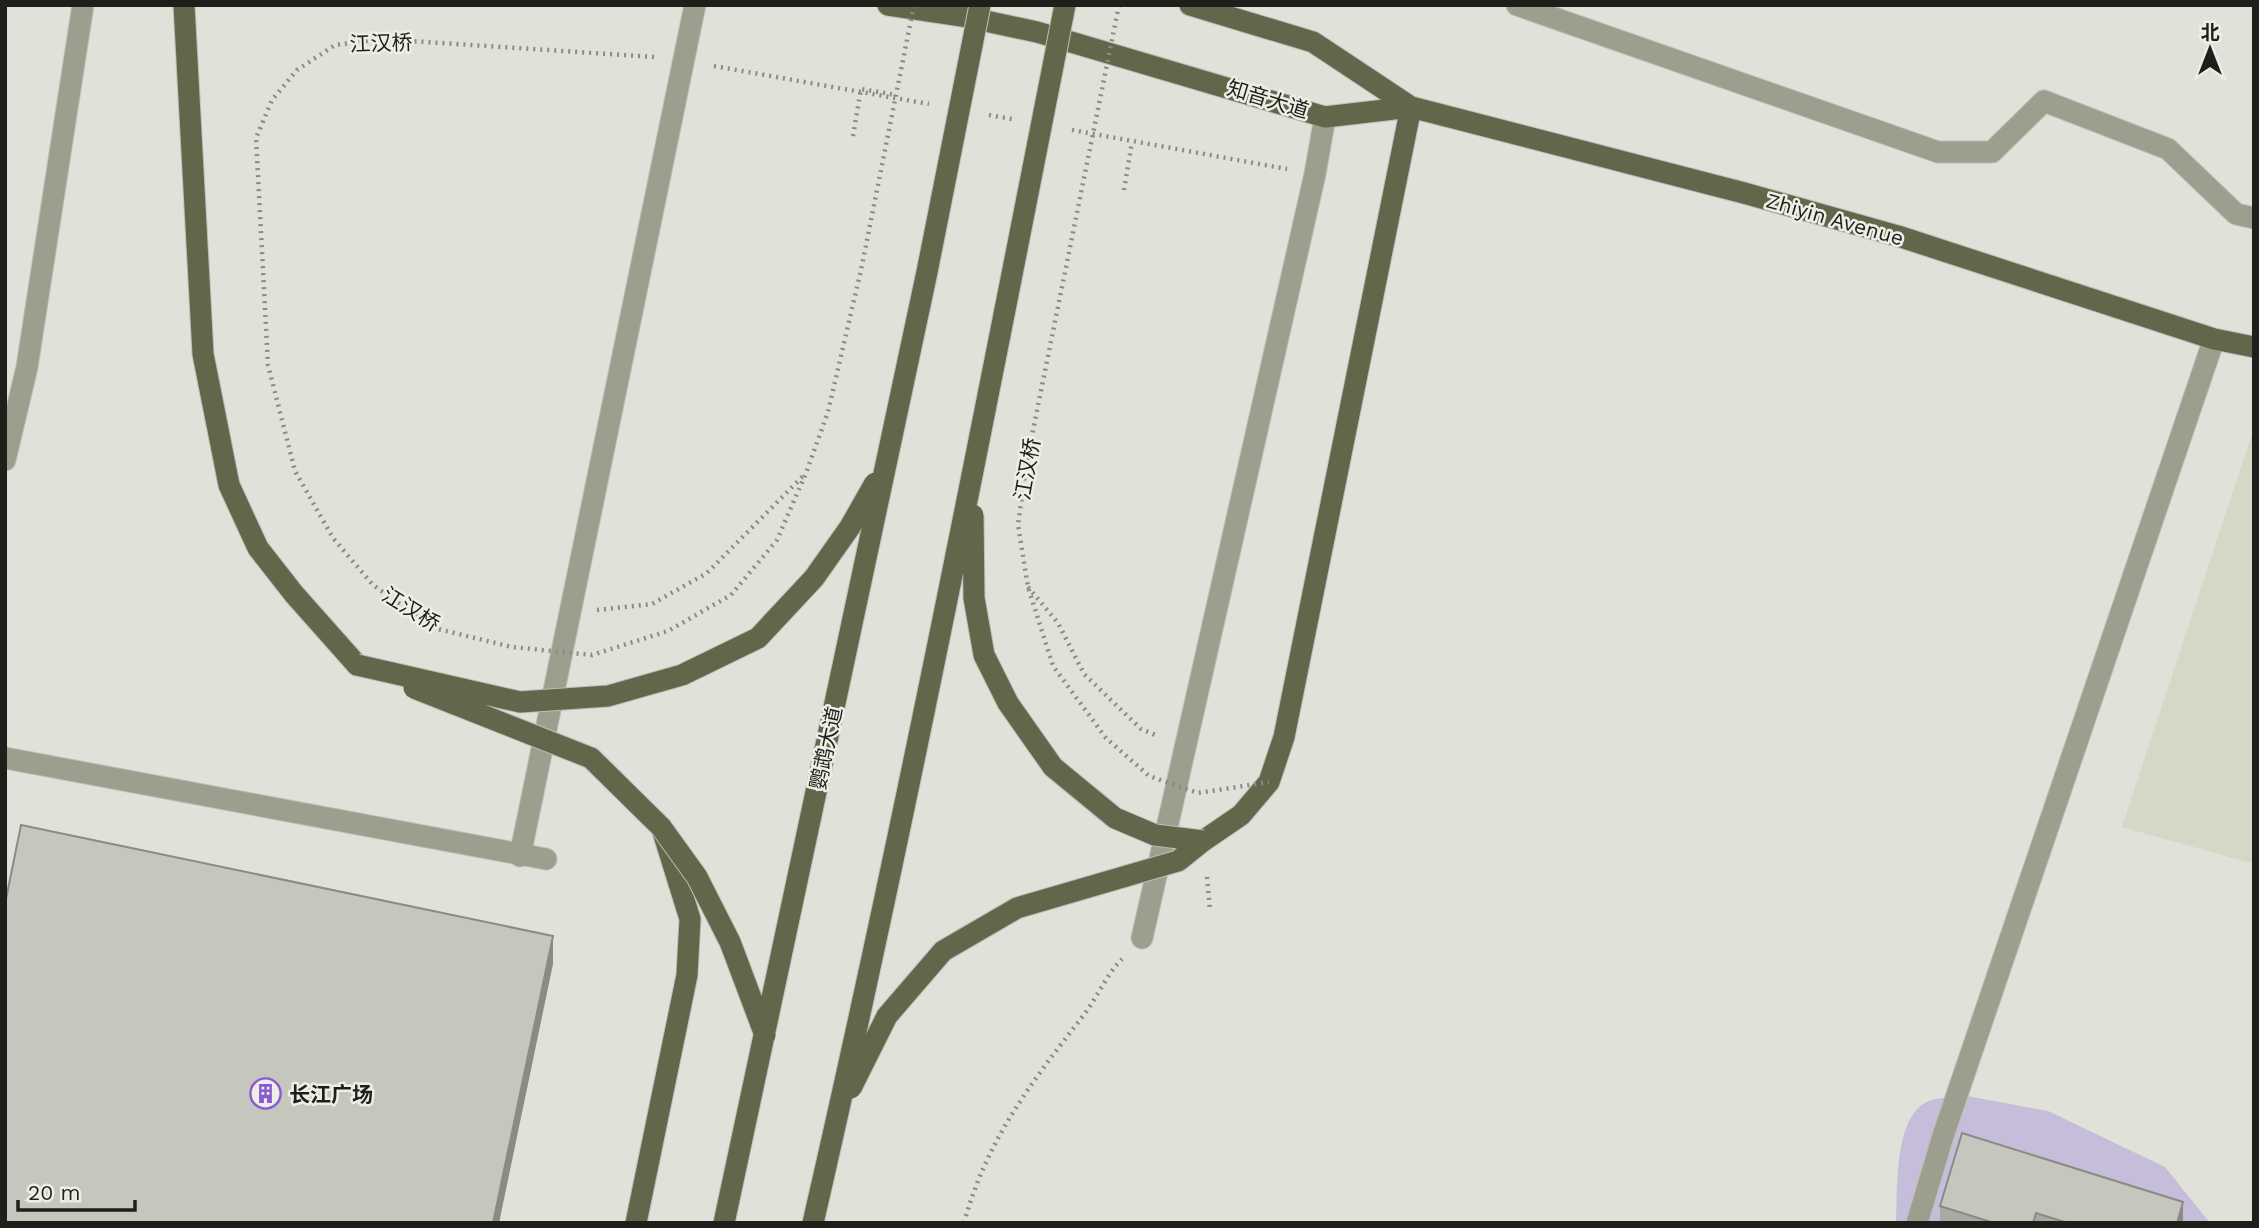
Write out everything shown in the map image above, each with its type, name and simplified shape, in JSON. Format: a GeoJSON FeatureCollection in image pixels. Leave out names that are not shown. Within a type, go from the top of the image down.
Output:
{"type":"FeatureCollection","features":[{"type":"Feature","properties":{"kind":"main road"},"geometry":{"type":"LineString","coordinates":[[184,5],[203,354],[229,485],[258,548],[294,594],[357,665],[591,758],[661,827],[697,877],[730,942],[765,1035]]}},
{"type":"Feature","properties":{"kind":"main road","name":"知音大道"},"geometry":{"type":"LineString","coordinates":[[888,5],[962,16],[1037,32],[1325,117],[1411,107]]}},
{"type":"Feature","properties":{"kind":"main road","name":"鹦鹉大道"},"geometry":{"type":"LineString","coordinates":[[724,1223],[927,272],[981,5]]}},
{"type":"Feature","properties":{"kind":"main road"},"geometry":{"type":"LineString","coordinates":[[813,1223],[973,475],[1065,5]]}},
{"type":"Feature","properties":{"kind":"main road"},"geometry":{"type":"LineString","coordinates":[[838,1115],[887,1016],[943,951],[1017,908],[1178,861],[1241,815],[1269,782],[1284,737],[1411,107],[1313,42],[1190,5]]}},
{"type":"Feature","properties":{"kind":"main road","name":"Zhiyin Avenue"},"geometry":{"type":"LineString","coordinates":[[1411,107],[1744,192],[1898,236],[2214,339],[2254,347]]}},
{"type":"Feature","properties":{"kind":"main road"},"geometry":{"type":"LineString","coordinates":[[357,665],[520,702],[608,696],[682,675],[758,638],[814,578],[850,527],[886,463]]}},
{"type":"Feature","properties":{"kind":"main road"},"geometry":{"type":"LineString","coordinates":[[973,475],[974,598],[984,654],[1008,703],[1053,767],[1115,818],[1155,835],[1203,841]]}},
{"type":"Feature","properties":{"kind":"main road"},"geometry":{"type":"LineString","coordinates":[[636,1223],[687,975],[690,919],[661,827]]}},
{"type":"Feature","properties":{"kind":"street"},"geometry":{"type":"LineString","coordinates":[[5,460],[27,367],[83,5]]}},
{"type":"Feature","properties":{"kind":"street"},"geometry":{"type":"LineString","coordinates":[[520,856],[695,5]]}},
{"type":"Feature","properties":{"kind":"street"},"geometry":{"type":"LineString","coordinates":[[1517,5],[1938,152],[1992,152],[2044,101],[2168,149],[2236,214],[2254,218]]}},
{"type":"Feature","properties":{"kind":"street"},"geometry":{"type":"LineString","coordinates":[[1142,938],[1312,187],[1325,117]]}},
{"type":"Feature","properties":{"kind":"street"},"geometry":{"type":"LineString","coordinates":[[1917,1223],[1947,1123],[2214,339]]}},
{"type":"Feature","properties":{"kind":"street"},"geometry":{"type":"LineString","coordinates":[[5,758],[546,859]]}},
{"type":"Feature","properties":{"kind":"path","name":"江汉桥"},"geometry":{"type":"LineString","coordinates":[[654,57],[380,38],[335,45],[296,70],[272,100],[256,138],[268,365],[295,471],[333,538],[373,585],[434,628],[512,647],[592,654],[668,631],[731,595],[777,540],[806,473],[828,412],[861,270],[914,5]]}},
{"type":"Feature","properties":{"kind":"path","name":"江汉桥"},"geometry":{"type":"LineString","coordinates":[[1119,5],[1026,465],[1018,525],[1028,587],[1053,666],[1106,738],[1149,776],[1198,793],[1269,782]]}},
{"type":"Feature","properties":{"kind":"path"},"geometry":{"type":"LineString","coordinates":[[853,136],[861,89],[896,95]]}},
{"type":"Feature","properties":{"kind":"path"},"geometry":{"type":"LineString","coordinates":[[1093,134],[1133,142],[1124,190]]}},
{"type":"Feature","properties":{"kind":"path"},"geometry":{"type":"LineString","coordinates":[[597,610],[652,604],[707,573],[806,473]]}},
{"type":"Feature","properties":{"kind":"path"},"geometry":{"type":"LineString","coordinates":[[1028,587],[1058,622],[1084,674],[1141,729],[1185,747]]}},
{"type":"Feature","properties":{"kind":"path"},"geometry":{"type":"LineString","coordinates":[[964,1223],[982,1170],[1022,1095],[1084,1014],[1119,962],[1142,938]]}},
{"type":"Feature","properties":{"kind":"shaded area"},"geometry":{"type":"Polygon","coordinates":[[[2254,428],[2254,864],[2122,827],[2254,428]]]}},
{"type":"Feature","properties":{"kind":"shaded area"},"geometry":{"type":"Polygon","coordinates":[[[1967,1096],[2048,1111],[2165,1167],[2210,1223],[1896,1223],[1900,1155],[1909,1121],[1917,1109],[1929,1101],[1967,1096]]]}},
{"type":"Feature","properties":{"kind":"building","name":"长江广场"},"geometry":{"type":"Polygon","coordinates":[[[21,825],[553,936],[493,1223],[5,1223],[5,904],[21,825]]]}},
{"type":"Feature","properties":{"kind":"building"},"geometry":{"type":"Polygon","coordinates":[[[1962,1133],[2183,1202],[2177,1223],[2068,1223],[2036,1213],[2033,1223],[1990,1223],[1940,1206],[1962,1133]]]}},
{"type":"Feature","properties":{"kind":"place","name":"长江广场"},"geometry":{"type":"Point","coordinates":[266,1094]}}]}
